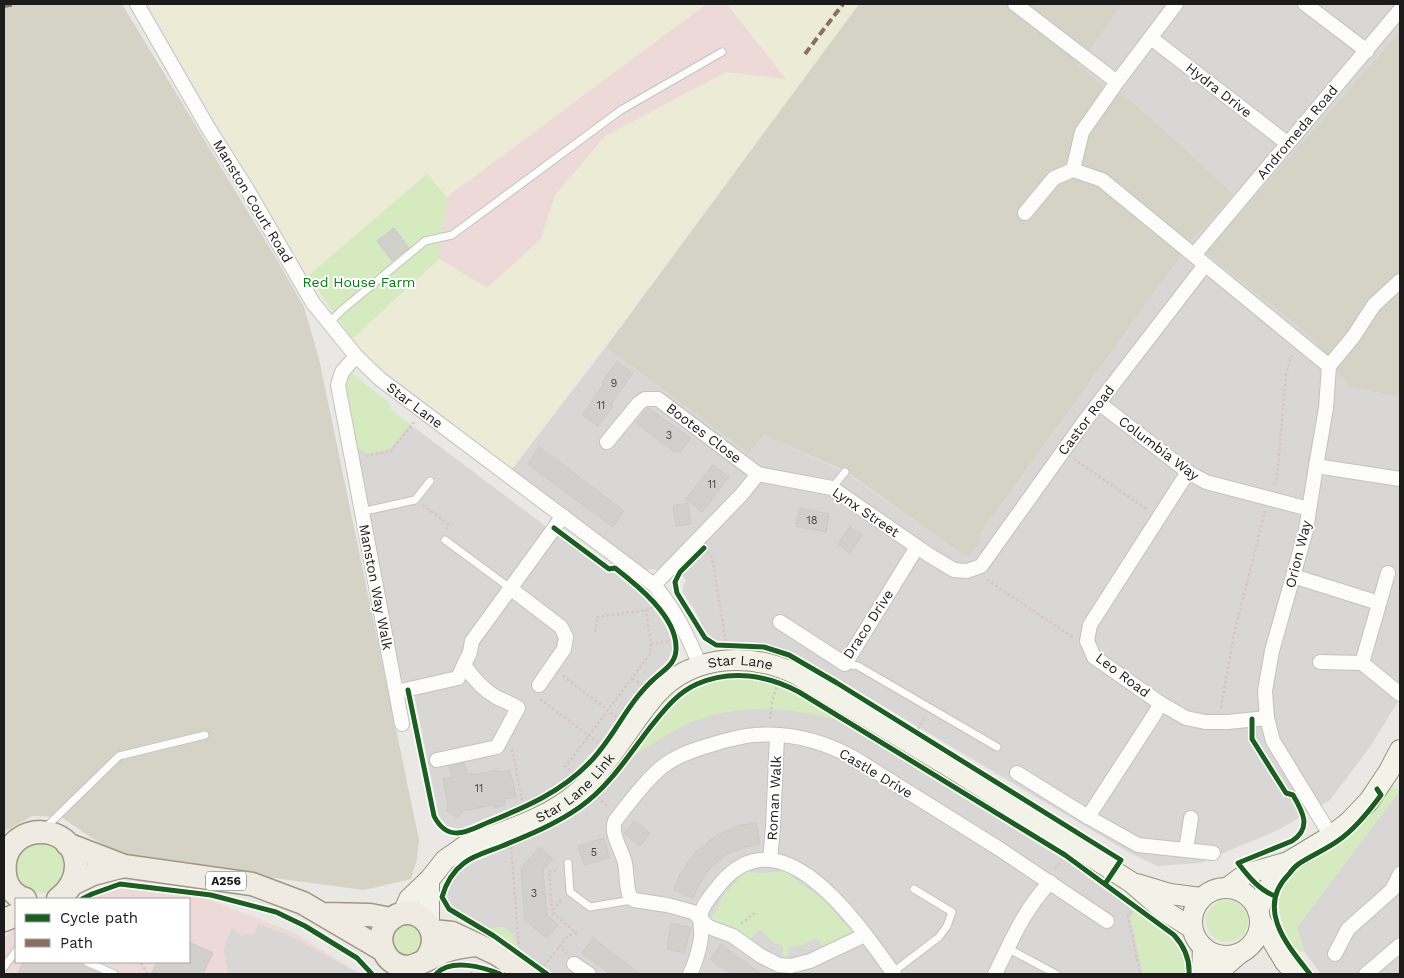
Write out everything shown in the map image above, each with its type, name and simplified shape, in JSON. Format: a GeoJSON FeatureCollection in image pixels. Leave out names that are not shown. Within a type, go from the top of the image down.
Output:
{"type":"FeatureCollection","features":[{"type":"Feature","properties":{"kind":"main road"},"geometry":{"type":"LineString","coordinates":[[20,898],[11,890],[4,877],[8,844],[28,833],[41,831],[53,834],[67,844],[73,852],[76,862],[76,873],[65,892]]}},
{"type":"Feature","properties":{"kind":"main road","name":"A256"},"geometry":{"type":"LineString","coordinates":[[67,844],[124,866],[252,884],[303,902],[400,966],[419,966],[449,950],[472,958],[497,954],[534,972]]}},
{"type":"Feature","properties":{"kind":"main road","name":"A256"},"geometry":{"type":"LineString","coordinates":[[65,892],[94,874],[124,866]]}},
{"type":"Feature","properties":{"kind":"main road","name":"A256"},"geometry":{"type":"LineString","coordinates":[[323,914],[418,915],[431,928],[452,932],[472,958]]}},
{"type":"Feature","properties":{"kind":"main road"},"geometry":{"type":"LineString","coordinates":[[386,957],[382,933],[385,925],[397,916]]}},
{"type":"Feature","properties":{"kind":"main road"},"geometry":{"type":"LineString","coordinates":[[419,966],[434,946],[431,928]]}},
{"type":"Feature","properties":{"kind":"street","name":"Manston Court Road"},"geometry":{"type":"LineString","coordinates":[[138,4],[206,126],[245,186],[313,303],[356,356]]}},
{"type":"Feature","properties":{"kind":"street"},"geometry":{"type":"LineString","coordinates":[[1015,4],[1117,82]]}},
{"type":"Feature","properties":{"kind":"street"},"geometry":{"type":"LineString","coordinates":[[1073,170],[1082,132],[1176,4]]}},
{"type":"Feature","properties":{"kind":"street"},"geometry":{"type":"LineString","coordinates":[[1306,4],[1366,51]]}},
{"type":"Feature","properties":{"kind":"street","name":"Andromeda Road"},"geometry":{"type":"LineString","coordinates":[[1194,255],[1400,10]]}},
{"type":"Feature","properties":{"kind":"street","name":"Hydra Drive"},"geometry":{"type":"LineString","coordinates":[[1151,38],[1287,143]]}},
{"type":"Feature","properties":{"kind":"street"},"geometry":{"type":"LineString","coordinates":[[1025,213],[1054,178],[1073,170],[1102,180],[1329,366],[1353,337],[1374,305],[1400,281]]}},
{"type":"Feature","properties":{"kind":"street","name":"Castor Road"},"geometry":{"type":"LineString","coordinates":[[971,570],[981,566],[1063,451],[1158,324],[1205,265]]}},
{"type":"Feature","properties":{"kind":"street","name":"Manston Way Walk"},"geometry":{"type":"LineString","coordinates":[[356,356],[342,372],[338,385],[402,724]]}},
{"type":"Feature","properties":{"kind":"street","name":"Star Lane"},"geometry":{"type":"LineString","coordinates":[[356,356],[380,379],[562,516],[644,575],[667,600],[691,643],[700,666],[742,659],[770,663],[796,674],[953,769],[1129,891],[1192,928]]}},
{"type":"Feature","properties":{"kind":"street","name":"Orion Way"},"geometry":{"type":"LineString","coordinates":[[1329,366],[1326,408],[1306,530],[1272,651],[1266,691],[1267,718],[1273,741],[1331,836]]}},
{"type":"Feature","properties":{"kind":"street","name":"Bootes Close"},"geometry":{"type":"LineString","coordinates":[[607,442],[639,403],[645,399],[658,399],[758,474]]}},
{"type":"Feature","properties":{"kind":"street","name":"Columbia Way"},"geometry":{"type":"LineString","coordinates":[[1100,403],[1188,472],[1206,482],[1309,509]]}},
{"type":"Feature","properties":{"kind":"street"},"geometry":{"type":"LineString","coordinates":[[1316,466],[1400,479]]}},
{"type":"Feature","properties":{"kind":"street","name":"Leo Road"},"geometry":{"type":"LineString","coordinates":[[1188,472],[1090,624],[1087,641],[1094,657],[1160,703],[1186,718],[1205,722],[1267,718]]}},
{"type":"Feature","properties":{"kind":"street"},"geometry":{"type":"LineString","coordinates":[[654,585],[742,494],[758,474]]}},
{"type":"Feature","properties":{"kind":"street","name":"Lynx Street"},"geometry":{"type":"LineString","coordinates":[[758,474],[832,488],[917,547],[954,570],[971,570]]}},
{"type":"Feature","properties":{"kind":"street"},"geometry":{"type":"LineString","coordinates":[[396,692],[458,678],[470,652],[472,641],[562,516]]}},
{"type":"Feature","properties":{"kind":"street","name":"Draco Drive"},"geometry":{"type":"LineString","coordinates":[[780,622],[845,664],[917,547]]}},
{"type":"Feature","properties":{"kind":"street"},"geometry":{"type":"LineString","coordinates":[[1362,663],[1388,573]]}},
{"type":"Feature","properties":{"kind":"street"},"geometry":{"type":"LineString","coordinates":[[1293,576],[1379,603]]}},
{"type":"Feature","properties":{"kind":"street"},"geometry":{"type":"LineString","coordinates":[[510,588],[564,631],[566,636],[566,645],[538,691]]}},
{"type":"Feature","properties":{"kind":"street"},"geometry":{"type":"LineString","coordinates":[[1320,662],[1362,663],[1400,694]]}},
{"type":"Feature","properties":{"kind":"street"},"geometry":{"type":"LineString","coordinates":[[437,760],[497,747],[518,708],[508,701],[497,697],[476,682],[464,665]]}},
{"type":"Feature","properties":{"kind":"street","name":"Star Lane Link"},"geometry":{"type":"LineString","coordinates":[[397,916],[409,899],[454,852],[465,846],[508,839],[576,794],[598,772],[649,702],[685,672],[700,666]]}},
{"type":"Feature","properties":{"kind":"street"},"geometry":{"type":"LineString","coordinates":[[1088,816],[1160,703]]}},
{"type":"Feature","properties":{"kind":"street","name":"Castle Drive"},"geometry":{"type":"LineString","coordinates":[[634,900],[630,897],[628,891],[624,861],[616,838],[614,825],[617,818],[652,776],[679,756],[736,738],[756,735],[812,740],[838,749],[982,838],[1107,921]]}},
{"type":"Feature","properties":{"kind":"street","name":"Roman Walk"},"geometry":{"type":"LineString","coordinates":[[770,860],[773,827],[774,736]]}},
{"type":"Feature","properties":{"kind":"street"},"geometry":{"type":"LineString","coordinates":[[1227,888],[1246,874],[1288,862],[1331,836],[1349,822],[1395,774],[1400,750]]}},
{"type":"Feature","properties":{"kind":"street"},"geometry":{"type":"LineString","coordinates":[[1017,773],[1138,845],[1213,853]]}},
{"type":"Feature","properties":{"kind":"street"},"geometry":{"type":"LineString","coordinates":[[1186,850],[1191,818]]}},
{"type":"Feature","properties":{"kind":"street"},"geometry":{"type":"LineString","coordinates":[[690,974],[701,937],[702,909],[726,878],[737,868],[761,860],[780,861],[807,876],[824,889],[845,908],[893,973]]}},
{"type":"Feature","properties":{"kind":"street"},"geometry":{"type":"LineString","coordinates":[[1216,974],[1253,942],[1258,932],[1259,916],[1265,892],[1288,862]]}},
{"type":"Feature","properties":{"kind":"street"},"geometry":{"type":"LineString","coordinates":[[1334,954],[1348,929],[1392,890],[1400,874]]}},
{"type":"Feature","properties":{"kind":"street"},"geometry":{"type":"LineString","coordinates":[[429,880],[431,928]]}},
{"type":"Feature","properties":{"kind":"street"},"geometry":{"type":"LineString","coordinates":[[995,974],[1028,909],[1050,882]]}},
{"type":"Feature","properties":{"kind":"street"},"geometry":{"type":"LineString","coordinates":[[1227,888],[1237,889],[1246,894],[1254,902],[1259,916],[1290,968],[1264,953],[1242,951],[1230,956],[1211,952],[1203,947],[1194,935],[1192,928],[1192,917],[1195,907],[1201,898],[1208,892],[1227,888]]}},
{"type":"Feature","properties":{"kind":"street","name":"Star Lane"},"geometry":{"type":"LineString","coordinates":[[1129,891],[1201,898]]}},
{"type":"Feature","properties":{"kind":"street"},"geometry":{"type":"LineString","coordinates":[[634,900],[667,905],[692,912],[709,927],[733,936],[761,956],[779,965],[791,966],[810,961],[865,935]]}},
{"type":"Feature","properties":{"kind":"street"},"geometry":{"type":"LineString","coordinates":[[1366,974],[1400,945]]}},
{"type":"Feature","properties":{"kind":"street"},"geometry":{"type":"LineString","coordinates":[[1202,974],[1203,947]]}},
{"type":"Feature","properties":{"kind":"street"},"geometry":{"type":"LineString","coordinates":[[574,964],[589,974]]}},
{"type":"Feature","properties":{"kind":"lane"},"geometry":{"type":"LineString","coordinates":[[328,323],[425,241],[452,235],[621,110],[722,52]]}},
{"type":"Feature","properties":{"kind":"lane"},"geometry":{"type":"LineString","coordinates":[[832,488],[845,472]]}},
{"type":"Feature","properties":{"kind":"lane"},"geometry":{"type":"LineString","coordinates":[[361,512],[415,500],[430,481]]}},
{"type":"Feature","properties":{"kind":"lane"},"geometry":{"type":"LineString","coordinates":[[445,540],[510,588]]}},
{"type":"Feature","properties":{"kind":"lane"},"geometry":{"type":"LineString","coordinates":[[845,664],[858,666],[997,747]]}},
{"type":"Feature","properties":{"kind":"lane"},"geometry":{"type":"LineString","coordinates":[[41,831],[119,756],[205,735]]}},
{"type":"Feature","properties":{"kind":"lane"},"geometry":{"type":"LineString","coordinates":[[568,867],[570,892],[590,907],[634,900]]}},
{"type":"Feature","properties":{"kind":"lane"},"geometry":{"type":"LineString","coordinates":[[893,973],[939,937],[947,926],[952,912],[914,889]]}},
{"type":"Feature","properties":{"kind":"lane"},"geometry":{"type":"LineString","coordinates":[[1007,948],[1056,974]]}},
{"type":"Feature","properties":{"kind":"lane"},"geometry":{"type":"LineString","coordinates":[[4,967],[15,952]]}},
{"type":"Feature","properties":{"kind":"lane"},"geometry":{"type":"LineString","coordinates":[[90,963],[114,974]]}},
{"type":"Feature","properties":{"kind":"path"},"geometry":{"type":"LineString","coordinates":[[1218,722],[1234,634],[1268,498],[1277,480],[1286,374],[1296,339]]}},
{"type":"Feature","properties":{"kind":"path"},"geometry":{"type":"LineString","coordinates":[[364,456],[391,451],[414,422]]}},
{"type":"Feature","properties":{"kind":"path"},"geometry":{"type":"LineString","coordinates":[[1063,451],[1159,518]]}},
{"type":"Feature","properties":{"kind":"path"},"geometry":{"type":"LineString","coordinates":[[415,500],[448,524],[445,540]]}},
{"type":"Feature","properties":{"kind":"path"},"geometry":{"type":"LineString","coordinates":[[697,541],[712,557],[724,645],[736,645]]}},
{"type":"Feature","properties":{"kind":"path"},"geometry":{"type":"LineString","coordinates":[[971,570],[1076,639],[1087,641]]}},
{"type":"Feature","properties":{"kind":"path"},"geometry":{"type":"LineString","coordinates":[[595,632],[597,617],[658,607],[653,600]]}},
{"type":"Feature","properties":{"kind":"path"},"geometry":{"type":"LineString","coordinates":[[576,775],[565,767],[650,654],[651,644],[646,610]]}},
{"type":"Feature","properties":{"kind":"path"},"geometry":{"type":"LineString","coordinates":[[651,644],[675,639],[676,648],[691,643]]}},
{"type":"Feature","properties":{"kind":"path"},"geometry":{"type":"LineString","coordinates":[[551,667],[622,720]]}},
{"type":"Feature","properties":{"kind":"path"},"geometry":{"type":"LineString","coordinates":[[632,679],[648,685],[641,693]]}},
{"type":"Feature","properties":{"kind":"path"},"geometry":{"type":"LineString","coordinates":[[771,680],[785,685]]}},
{"type":"Feature","properties":{"kind":"path"},"geometry":{"type":"LineString","coordinates":[[774,736],[771,706],[775,689],[779,683]]}},
{"type":"Feature","properties":{"kind":"path"},"geometry":{"type":"LineString","coordinates":[[518,708],[530,707],[538,691],[603,746]]}},
{"type":"Feature","properties":{"kind":"path"},"geometry":{"type":"LineString","coordinates":[[916,732],[931,707]]}},
{"type":"Feature","properties":{"kind":"path"},"geometry":{"type":"LineString","coordinates":[[617,726],[626,713]]}},
{"type":"Feature","properties":{"kind":"path"},"geometry":{"type":"LineString","coordinates":[[908,728],[924,738]]}},
{"type":"Feature","properties":{"kind":"path"},"geometry":{"type":"LineString","coordinates":[[504,735],[510,741],[524,808]]}},
{"type":"Feature","properties":{"kind":"path"},"geometry":{"type":"LineString","coordinates":[[599,751],[608,738]]}},
{"type":"Feature","properties":{"kind":"path"},"geometry":{"type":"LineString","coordinates":[[571,780],[583,769]]}},
{"type":"Feature","properties":{"kind":"path"},"geometry":{"type":"LineString","coordinates":[[588,800],[598,792]]}},
{"type":"Feature","properties":{"kind":"path"},"geometry":{"type":"LineString","coordinates":[[516,811],[531,804]]}},
{"type":"Feature","properties":{"kind":"path"},"geometry":{"type":"LineString","coordinates":[[508,839],[520,947]]}},
{"type":"Feature","properties":{"kind":"path"},"geometry":{"type":"LineString","coordinates":[[534,972],[568,936],[576,933],[552,912],[549,872],[568,867]]}},
{"type":"Feature","properties":{"kind":"path"},"geometry":{"type":"LineString","coordinates":[[1129,891],[1135,906],[1143,912]]}},
{"type":"Feature","properties":{"kind":"path"},"geometry":{"type":"LineString","coordinates":[[552,912],[564,896],[570,892]]}},
{"type":"Feature","properties":{"kind":"path"},"geometry":{"type":"LineString","coordinates":[[1135,906],[1128,916],[1140,974]]}},
{"type":"Feature","properties":{"kind":"path"},"geometry":{"type":"LineString","coordinates":[[733,936],[738,927],[756,912]]}},
{"type":"Feature","properties":{"kind":"path"},"geometry":{"type":"LineString","coordinates":[[472,958],[481,968]]}},
{"type":"Feature","properties":{"kind":"path"},"geometry":{"type":"LineString","coordinates":[[471,974],[472,958]]}},
{"type":"Feature","properties":{"kind":"path"},"geometry":{"type":"LineString","coordinates":[[138,963],[143,965],[147,974]]}},
{"type":"Feature","properties":{"kind":"path"},"geometry":{"type":"LineString","coordinates":[[534,972],[546,974]]}},
{"type":"Feature","properties":{"kind":"shaded area"},"geometry":{"type":"Polygon","coordinates":[[[4,4],[122,4],[304,307],[319,359],[419,840],[417,859],[411,879],[364,890],[126,858],[61,817],[32,816],[4,832],[4,4]]]}},
{"type":"Feature","properties":{"kind":"shaded area"},"geometry":{"type":"Polygon","coordinates":[[[706,4],[727,4],[787,80],[555,195],[541,239],[487,288],[439,259],[447,197],[706,4]]]}},
{"type":"Feature","properties":{"kind":"shaded area"},"geometry":{"type":"Polygon","coordinates":[[[859,4],[1121,4],[1078,65],[1103,86],[1132,101],[1234,194],[1191,242],[980,534],[980,542],[971,554],[966,556],[845,471],[764,435],[749,454],[606,347],[859,4]]]}},
{"type":"Feature","properties":{"kind":"shaded area"},"geometry":{"type":"Polygon","coordinates":[[[1121,4],[1400,4],[1400,31],[1205,253],[1309,335],[1349,387],[1400,397],[1400,698],[1370,747],[1330,800],[1278,830],[1200,863],[1157,866],[1130,853],[796,654],[769,645],[740,642],[726,643],[713,639],[705,631],[695,610],[683,593],[686,580],[670,564],[658,570],[645,569],[512,469],[606,347],[749,454],[764,435],[845,472],[962,555],[980,538],[980,534],[1191,242],[1234,194],[1132,101],[1103,86],[1077,65],[1121,4]]]}},
{"type":"Feature","properties":{"kind":"shaded area"},"geometry":{"type":"Polygon","coordinates":[[[1400,31],[1400,397],[1349,387],[1309,335],[1205,253],[1400,31]]]}},
{"type":"Feature","properties":{"kind":"shaded area"},"geometry":{"type":"Polygon","coordinates":[[[353,374],[389,403],[391,410],[608,573],[614,572],[637,589],[659,616],[672,642],[672,649],[668,660],[642,685],[598,746],[572,774],[538,797],[460,829],[447,826],[439,816],[412,684],[406,683],[400,678],[356,450],[350,375],[353,374]]]}},
{"type":"Feature","properties":{"kind":"shaded area"},"geometry":{"type":"Polygon","coordinates":[[[730,679],[756,680],[772,684],[791,693],[1066,861],[1166,934],[1182,953],[1185,974],[553,974],[506,939],[459,912],[451,905],[448,900],[447,889],[449,883],[461,870],[573,816],[598,797],[611,784],[675,702],[704,685],[730,679]]]}},
{"type":"Feature","properties":{"kind":"shaded area"},"geometry":{"type":"Polygon","coordinates":[[[1400,786],[1400,974],[1321,974],[1304,951],[1297,927],[1397,794],[1400,786]]]}},
{"type":"Feature","properties":{"kind":"shaded area"},"geometry":{"type":"Polygon","coordinates":[[[121,879],[178,888],[293,932],[360,974],[4,974],[4,938],[15,928],[15,963],[190,963],[190,898],[79,898],[121,879]]]}},
{"type":"Feature","properties":{"kind":"shaded area"},"geometry":{"type":"Polygon","coordinates":[[[258,924],[288,935],[361,974],[228,974],[224,948],[232,928],[242,936],[255,934],[258,924]]]}},
{"type":"Feature","properties":{"kind":"green space"},"geometry":{"type":"Polygon","coordinates":[[[150,4],[706,4],[447,197],[427,174],[308,276],[171,45],[150,4]]]}},
{"type":"Feature","properties":{"kind":"green space"},"geometry":{"type":"Polygon","coordinates":[[[727,4],[859,4],[512,469],[373,361],[352,339],[439,259],[487,288],[541,239],[555,195],[605,136],[726,72],[786,79],[727,4]]]}},
{"type":"Feature","properties":{"kind":"green space","name":"Red House Farm"},"geometry":{"type":"Polygon","coordinates":[[[427,174],[447,197],[439,259],[352,339],[308,276],[427,174]],[[394,229],[377,242],[392,261],[409,248],[394,229]]]}},
{"type":"Feature","properties":{"kind":"green space"},"geometry":{"type":"Polygon","coordinates":[[[353,374],[389,403],[391,410],[410,424],[390,449],[367,454],[356,447],[344,384],[346,379],[353,374]]]}},
{"type":"Feature","properties":{"kind":"green space"},"geometry":{"type":"Polygon","coordinates":[[[730,679],[761,682],[788,691],[839,721],[800,712],[781,710],[742,710],[723,713],[685,725],[632,756],[675,702],[701,687],[730,679]]]}},
{"type":"Feature","properties":{"kind":"green space"},"geometry":{"type":"Polygon","coordinates":[[[1392,786],[1399,790],[1397,794],[1297,927],[1304,951],[1301,952],[1295,947],[1288,936],[1279,906],[1280,892],[1286,881],[1307,862],[1346,838],[1364,820],[1392,786]]]}},
{"type":"Feature","properties":{"kind":"green space"},"geometry":{"type":"Polygon","coordinates":[[[35,843],[45,843],[58,850],[65,863],[65,873],[58,886],[45,893],[35,893],[26,889],[19,882],[15,873],[15,863],[19,854],[26,847],[35,843]]]}},
{"type":"Feature","properties":{"kind":"green space"},"geometry":{"type":"Polygon","coordinates":[[[748,871],[767,873],[790,871],[795,879],[822,899],[843,923],[850,924],[853,929],[852,935],[824,948],[816,937],[804,945],[789,947],[787,960],[782,960],[783,946],[773,942],[760,930],[750,939],[734,929],[710,920],[723,896],[737,881],[740,874],[748,871]]]}},
{"type":"Feature","properties":{"kind":"green space"},"geometry":{"type":"Polygon","coordinates":[[[1227,900],[1242,906],[1248,921],[1242,936],[1227,942],[1212,936],[1206,921],[1212,906],[1227,900]]]}},
{"type":"Feature","properties":{"kind":"green space"},"geometry":{"type":"Polygon","coordinates":[[[1135,910],[1161,929],[1176,944],[1184,963],[1185,974],[1143,974],[1130,917],[1135,910]]]}},
{"type":"Feature","properties":{"kind":"green space"},"geometry":{"type":"Polygon","coordinates":[[[402,922],[419,926],[424,942],[415,956],[397,956],[389,933],[402,922]]]}},
{"type":"Feature","properties":{"kind":"green space"},"geometry":{"type":"Polygon","coordinates":[[[503,927],[513,934],[518,948],[489,928],[503,927]]]}},
{"type":"Feature","properties":{"kind":"building"},"geometry":{"type":"Polygon","coordinates":[[[394,228],[409,248],[392,261],[377,241],[394,228]]]}},
{"type":"Feature","properties":{"kind":"building"},"geometry":{"type":"Polygon","coordinates":[[[617,362],[633,373],[598,426],[582,415],[617,362]]]}},
{"type":"Feature","properties":{"kind":"building"},"geometry":{"type":"Polygon","coordinates":[[[648,408],[691,438],[680,452],[675,452],[636,423],[648,408]]]}},
{"type":"Feature","properties":{"kind":"building"},"geometry":{"type":"Polygon","coordinates":[[[539,447],[624,511],[613,527],[528,464],[539,447]]]}},
{"type":"Feature","properties":{"kind":"building"},"geometry":{"type":"Polygon","coordinates":[[[713,465],[729,477],[702,512],[686,499],[713,465]]]}},
{"type":"Feature","properties":{"kind":"building"},"geometry":{"type":"Polygon","coordinates":[[[688,503],[691,524],[676,526],[673,506],[688,503]]]}},
{"type":"Feature","properties":{"kind":"building"},"geometry":{"type":"Polygon","coordinates":[[[799,508],[829,514],[826,532],[796,526],[799,508]]]}},
{"type":"Feature","properties":{"kind":"building"},"geometry":{"type":"Polygon","coordinates":[[[850,527],[862,535],[850,553],[838,544],[850,527]]]}},
{"type":"Feature","properties":{"kind":"building"},"geometry":{"type":"Polygon","coordinates":[[[464,763],[467,774],[471,773],[472,775],[497,770],[501,772],[510,770],[516,797],[504,799],[505,805],[494,808],[493,805],[462,811],[458,818],[446,810],[448,806],[443,779],[452,777],[449,766],[464,763]]]}},
{"type":"Feature","properties":{"kind":"building"},"geometry":{"type":"Polygon","coordinates":[[[634,821],[650,833],[640,846],[624,833],[634,821]]]}},
{"type":"Feature","properties":{"kind":"building"},"geometry":{"type":"Polygon","coordinates":[[[756,823],[760,844],[727,854],[711,867],[699,884],[693,898],[674,890],[680,874],[695,853],[717,835],[741,825],[756,823]]]}},
{"type":"Feature","properties":{"kind":"building"},"geometry":{"type":"Polygon","coordinates":[[[604,838],[609,858],[584,865],[578,846],[604,838]]]}},
{"type":"Feature","properties":{"kind":"building"},"geometry":{"type":"Polygon","coordinates":[[[540,847],[553,859],[543,870],[547,915],[558,925],[547,938],[525,920],[521,868],[540,847]]]}},
{"type":"Feature","properties":{"kind":"building"},"geometry":{"type":"Polygon","coordinates":[[[671,923],[691,928],[684,953],[667,949],[671,923]]]}},
{"type":"Feature","properties":{"kind":"building"},"geometry":{"type":"Polygon","coordinates":[[[593,938],[640,974],[610,974],[582,953],[593,938]]]}},
{"type":"Feature","properties":{"kind":"building"},"geometry":{"type":"Polygon","coordinates":[[[190,942],[213,953],[203,974],[151,974],[156,963],[190,963],[190,942]]]}},
{"type":"Feature","properties":{"kind":"building"},"geometry":{"type":"Polygon","coordinates":[[[721,944],[761,974],[731,974],[710,959],[721,944]]]}},
{"type":"Feature","properties":{"kind":"building"},"geometry":{"type":"Polygon","coordinates":[[[23,963],[80,963],[101,974],[18,974],[23,963]]]}},
{"type":"Feature","properties":{"kind":"marked path"},"geometry":{"type":"LineString","coordinates":[[4,6],[15,4]]}},
{"type":"Feature","properties":{"kind":"marked path"},"geometry":{"type":"LineString","coordinates":[[805,54],[843,4]]}},
{"type":"Feature","properties":{"kind":"cycle path"},"geometry":{"type":"LineString","coordinates":[[408,690],[434,816],[438,823],[449,832],[461,833],[469,831],[516,811],[555,790],[589,763],[609,739],[638,696],[672,662],[675,657],[676,647],[670,624],[644,592],[615,568],[609,569],[554,528]]}},
{"type":"Feature","properties":{"kind":"cycle path"},"geometry":{"type":"LineString","coordinates":[[704,548],[680,572],[675,582],[677,593],[705,638],[716,645],[764,647],[789,655],[837,683],[1121,860],[1105,884]]}},
{"type":"Feature","properties":{"kind":"cycle path"},"geometry":{"type":"LineString","coordinates":[[547,974],[494,936],[449,909],[442,897],[450,878],[468,860],[542,829],[580,807],[591,799],[619,769],[657,719],[677,697],[697,684],[710,679],[736,675],[774,681],[799,692],[1065,855],[1174,935],[1186,953],[1189,974]]}},
{"type":"Feature","properties":{"kind":"cycle path"},"geometry":{"type":"LineString","coordinates":[[1252,719],[1252,739],[1286,793],[1293,795],[1304,820],[1302,831],[1292,841],[1238,863],[1250,878],[1275,896]]}},
{"type":"Feature","properties":{"kind":"cycle path"},"geometry":{"type":"LineString","coordinates":[[1310,974],[1292,951],[1278,926],[1275,900],[1279,887],[1297,865],[1345,836],[1381,795],[1377,789]]}},
{"type":"Feature","properties":{"kind":"cycle path"},"geometry":{"type":"LineString","coordinates":[[84,898],[120,884],[211,895],[276,912],[305,926],[357,958],[372,974]]}},
{"type":"Feature","properties":{"kind":"cycle path"},"geometry":{"type":"LineString","coordinates":[[436,974],[442,969],[458,965],[467,965],[500,974]]}}]}
